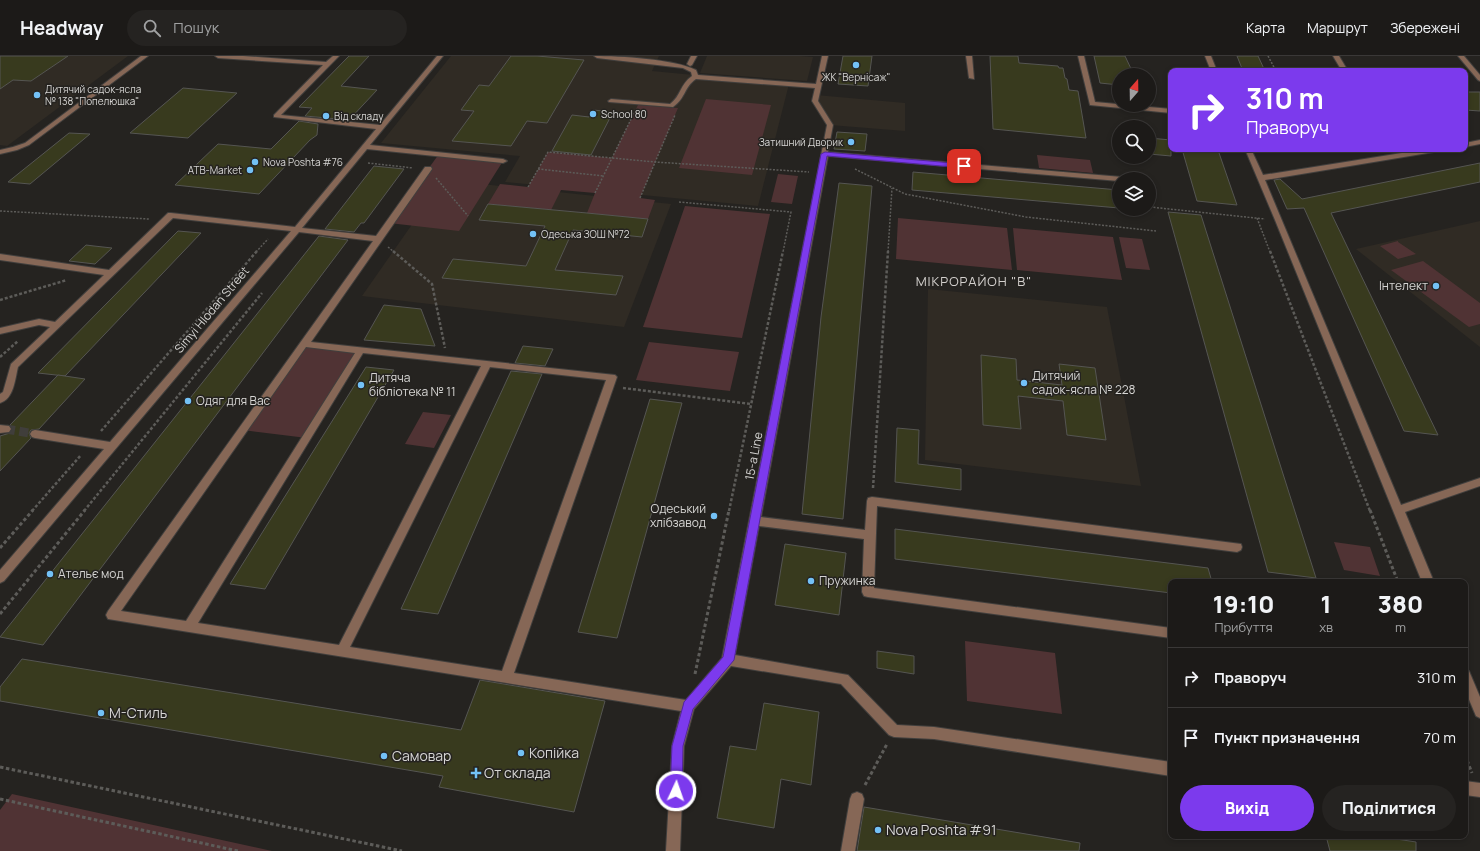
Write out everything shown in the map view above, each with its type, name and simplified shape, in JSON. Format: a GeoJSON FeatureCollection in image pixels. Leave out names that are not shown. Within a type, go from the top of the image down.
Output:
{"type":"FeatureCollection","features":[{"type":"Feature","properties":{"kind":"street"},"geometry":{"type":"LineString","coordinates":[[0,152],[15,149],[27,144],[145,56]]}},
{"type":"Feature","properties":{"kind":"street"},"geometry":{"type":"LineString","coordinates":[[218,56],[328,64]]}},
{"type":"Feature","properties":{"kind":"street"},"geometry":{"type":"LineString","coordinates":[[336,56],[276,116],[381,127]]}},
{"type":"Feature","properties":{"kind":"street","name":"Simyi Hlodan Street"},"geometry":{"type":"LineString","coordinates":[[0,578],[297,229],[440,56]]}},
{"type":"Feature","properties":{"kind":"street"},"geometry":{"type":"LineString","coordinates":[[597,56],[684,66],[694,71],[695,77]]}},
{"type":"Feature","properties":{"kind":"street"},"geometry":{"type":"LineString","coordinates":[[690,64],[694,56]]}},
{"type":"Feature","properties":{"kind":"street","name":"15-a Line"},"geometry":{"type":"LineString","coordinates":[[728,660],[830,125],[815,100],[825,56]]}},
{"type":"Feature","properties":{"kind":"street"},"geometry":{"type":"LineString","coordinates":[[969,56],[972,78]]}},
{"type":"Feature","properties":{"kind":"street"},"geometry":{"type":"LineString","coordinates":[[1081,56],[1092,104],[1168,110]]}},
{"type":"Feature","properties":{"kind":"street"},"geometry":{"type":"LineString","coordinates":[[1208,56],[1213,68]]}},
{"type":"Feature","properties":{"kind":"street"},"geometry":{"type":"LineString","coordinates":[[1336,56],[1343,68]]}},
{"type":"Feature","properties":{"kind":"street"},"geometry":{"type":"LineString","coordinates":[[1461,56],[1480,67]]}},
{"type":"Feature","properties":{"kind":"street"},"geometry":{"type":"LineString","coordinates":[[1461,56],[1480,79]]}},
{"type":"Feature","properties":{"kind":"street"},"geometry":{"type":"LineString","coordinates":[[611,101],[671,106],[678,101],[687,82],[695,77],[818,86]]}},
{"type":"Feature","properties":{"kind":"street"},"geometry":{"type":"LineString","coordinates":[[1468,144],[1480,142]]}},
{"type":"Feature","properties":{"kind":"street"},"geometry":{"type":"LineString","coordinates":[[365,147],[503,161]]}},
{"type":"Feature","properties":{"kind":"street"},"geometry":{"type":"LineString","coordinates":[[1249,152],[1279,220],[1427,579]]}},
{"type":"Feature","properties":{"kind":"street"},"geometry":{"type":"LineString","coordinates":[[1261,178],[1421,152]]}},
{"type":"Feature","properties":{"kind":"street"},"geometry":{"type":"LineString","coordinates":[[825,154],[1112,178]]}},
{"type":"Feature","properties":{"kind":"street"},"geometry":{"type":"LineString","coordinates":[[428,169],[112,615],[688,706]]}},
{"type":"Feature","properties":{"kind":"street"},"geometry":{"type":"LineString","coordinates":[[0,400],[7,394],[14,366],[171,215],[379,239]]}},
{"type":"Feature","properties":{"kind":"street"},"geometry":{"type":"LineString","coordinates":[[0,257],[111,273]]}},
{"type":"Feature","properties":{"kind":"street"},"geometry":{"type":"LineString","coordinates":[[0,331],[39,322],[57,325]]}},
{"type":"Feature","properties":{"kind":"street"},"geometry":{"type":"LineString","coordinates":[[304,344],[612,377],[506,677]]}},
{"type":"Feature","properties":{"kind":"street"},"geometry":{"type":"LineString","coordinates":[[189,627],[361,350]]}},
{"type":"Feature","properties":{"kind":"street"},"geometry":{"type":"LineString","coordinates":[[342,651],[487,363]]}},
{"type":"Feature","properties":{"kind":"street"},"geometry":{"type":"LineString","coordinates":[[35,434],[112,446]]}},
{"type":"Feature","properties":{"kind":"street"},"geometry":{"type":"LineString","coordinates":[[1399,510],[1480,482]]}},
{"type":"Feature","properties":{"kind":"street"},"geometry":{"type":"LineString","coordinates":[[1168,633],[868,592],[872,501],[1237,547]]}},
{"type":"Feature","properties":{"kind":"street"},"geometry":{"type":"LineString","coordinates":[[755,521],[870,535]]}},
{"type":"Feature","properties":{"kind":"street"},"geometry":{"type":"LineString","coordinates":[[673,851],[678,746],[688,706],[728,660],[844,678],[894,731],[934,733],[1168,769]]}},
{"type":"Feature","properties":{"kind":"street"},"geometry":{"type":"LineString","coordinates":[[1468,682],[1480,712]]}},
{"type":"Feature","properties":{"kind":"street"},"geometry":{"type":"LineString","coordinates":[[1468,788],[1480,790]]}},
{"type":"Feature","properties":{"kind":"street"},"geometry":{"type":"LineString","coordinates":[[848,851],[857,799]]}},
{"type":"Feature","properties":{"kind":"path"},"geometry":{"type":"LineString","coordinates":[[1268,56],[1274,68]]}},
{"type":"Feature","properties":{"kind":"path"},"geometry":{"type":"LineString","coordinates":[[595,193],[637,108]]}},
{"type":"Feature","properties":{"kind":"path"},"geometry":{"type":"LineString","coordinates":[[640,198],[678,108]]}},
{"type":"Feature","properties":{"kind":"path"},"geometry":{"type":"LineString","coordinates":[[363,168],[379,148]]}},
{"type":"Feature","properties":{"kind":"path"},"geometry":{"type":"LineString","coordinates":[[528,187],[548,152],[655,162],[821,173]]}},
{"type":"Feature","properties":{"kind":"path"},"geometry":{"type":"LineString","coordinates":[[368,162],[428,169],[468,216]]}},
{"type":"Feature","properties":{"kind":"path"},"geometry":{"type":"LineString","coordinates":[[852,168],[905,194],[1026,217],[1156,231]]}},
{"type":"Feature","properties":{"kind":"path"},"geometry":{"type":"LineString","coordinates":[[538,169],[604,176]]}},
{"type":"Feature","properties":{"kind":"path"},"geometry":{"type":"LineString","coordinates":[[872,501],[892,188]]}},
{"type":"Feature","properties":{"kind":"path"},"geometry":{"type":"LineString","coordinates":[[679,202],[791,212],[695,675]]}},
{"type":"Feature","properties":{"kind":"path"},"geometry":{"type":"LineString","coordinates":[[1156,208],[1279,220]]}},
{"type":"Feature","properties":{"kind":"path"},"geometry":{"type":"LineString","coordinates":[[0,211],[165,220]]}},
{"type":"Feature","properties":{"kind":"path"},"geometry":{"type":"LineString","coordinates":[[1257,218],[1397,579]]}},
{"type":"Feature","properties":{"kind":"path"},"geometry":{"type":"LineString","coordinates":[[0,548],[278,227]]}},
{"type":"Feature","properties":{"kind":"path"},"geometry":{"type":"LineString","coordinates":[[379,239],[432,284],[447,359]]}},
{"type":"Feature","properties":{"kind":"path"},"geometry":{"type":"LineString","coordinates":[[0,300],[96,271]]}},
{"type":"Feature","properties":{"kind":"path"},"geometry":{"type":"LineString","coordinates":[[0,614],[262,293]]}},
{"type":"Feature","properties":{"kind":"path"},"geometry":{"type":"LineString","coordinates":[[609,386],[751,404]]}},
{"type":"Feature","properties":{"kind":"path"},"geometry":{"type":"LineString","coordinates":[[857,799],[894,731]]}},
{"type":"Feature","properties":{"kind":"path"},"geometry":{"type":"LineString","coordinates":[[0,767],[402,851]]}},
{"type":"Feature","properties":{"kind":"path"},"geometry":{"type":"LineString","coordinates":[[0,799],[238,851]]}},
{"type":"Feature","properties":{"kind":"shaded area","name":"Дитячий садок-ясла № 138 \"Попелюшка\""},"geometry":{"type":"Polygon","coordinates":[[[0,56],[128,56],[7,146],[0,145],[0,56]]]}},
{"type":"Feature","properties":{"kind":"shaded area","name":"School 80"},"geometry":{"type":"Polygon","coordinates":[[[451,56],[659,56],[652,71],[789,84],[758,206],[505,182],[520,156],[381,143],[451,56]]]}},
{"type":"Feature","properties":{"kind":"shaded area"},"geometry":{"type":"Polygon","coordinates":[[[707,56],[813,57],[807,81],[700,73],[707,56]]]}},
{"type":"Feature","properties":{"kind":"shaded area"},"geometry":{"type":"Polygon","coordinates":[[[816,95],[905,103],[905,131],[830,125],[815,101],[816,95]]]}},
{"type":"Feature","properties":{"kind":"shaded area"},"geometry":{"type":"Polygon","coordinates":[[[706,99],[771,105],[752,175],[679,168],[706,99]]]}},
{"type":"Feature","properties":{"kind":"shaded area"},"geometry":{"type":"Polygon","coordinates":[[[638,105],[678,108],[640,198],[655,200],[648,219],[587,213],[595,193],[561,190],[551,210],[488,204],[500,184],[528,187],[548,152],[612,158],[638,105]]]}},
{"type":"Feature","properties":{"kind":"shaded area"},"geometry":{"type":"Polygon","coordinates":[[[439,154],[503,161],[459,231],[389,223],[439,154]]]}},
{"type":"Feature","properties":{"kind":"shaded area"},"geometry":{"type":"Polygon","coordinates":[[[1037,155],[1090,160],[1093,173],[1039,168],[1037,155]]]}},
{"type":"Feature","properties":{"kind":"shaded area"},"geometry":{"type":"Polygon","coordinates":[[[778,174],[798,176],[792,204],[771,202],[778,174]]]}},
{"type":"Feature","properties":{"kind":"shaded area","name":"Одеська ЗОШ №72"},"geometry":{"type":"Polygon","coordinates":[[[443,180],[671,204],[624,327],[362,296],[443,180]]]}},
{"type":"Feature","properties":{"kind":"shaded area"},"geometry":{"type":"Polygon","coordinates":[[[685,206],[770,214],[742,338],[643,327],[685,206]]]}},
{"type":"Feature","properties":{"kind":"shaded area"},"geometry":{"type":"Polygon","coordinates":[[[898,218],[1007,228],[1012,270],[896,259],[898,218]]]}},
{"type":"Feature","properties":{"kind":"shaded area"},"geometry":{"type":"Polygon","coordinates":[[[1480,221],[1480,347],[1356,249],[1480,221]]]}},
{"type":"Feature","properties":{"kind":"shaded area"},"geometry":{"type":"Polygon","coordinates":[[[1013,228],[1113,237],[1122,280],[1017,270],[1013,228]]]}},
{"type":"Feature","properties":{"kind":"shaded area"},"geometry":{"type":"Polygon","coordinates":[[[1119,237],[1142,239],[1150,270],[1126,268],[1119,237]]]}},
{"type":"Feature","properties":{"kind":"shaded area"},"geometry":{"type":"Polygon","coordinates":[[[1398,241],[1416,254],[1398,259],[1380,246],[1398,241]]]}},
{"type":"Feature","properties":{"kind":"shaded area","name":"Інтелект"},"geometry":{"type":"Polygon","coordinates":[[[1423,261],[1480,303],[1480,324],[1469,327],[1391,270],[1423,261]]]}},
{"type":"Feature","properties":{"kind":"shaded area","name":"Дитячий садок-ясла № 228"},"geometry":{"type":"Polygon","coordinates":[[[928,289],[1107,307],[1141,486],[925,460],[928,289]]]}},
{"type":"Feature","properties":{"kind":"shaded area"},"geometry":{"type":"Polygon","coordinates":[[[649,342],[739,352],[730,391],[636,380],[649,342]]]}},
{"type":"Feature","properties":{"kind":"shaded area"},"geometry":{"type":"Polygon","coordinates":[[[304,344],[361,350],[307,438],[243,430],[304,344]]]}},
{"type":"Feature","properties":{"kind":"shaded area"},"geometry":{"type":"Polygon","coordinates":[[[423,412],[451,415],[434,448],[405,444],[423,412]]]}},
{"type":"Feature","properties":{"kind":"shaded area"},"geometry":{"type":"Polygon","coordinates":[[[1334,542],[1370,547],[1380,576],[1344,570],[1334,542]]]}},
{"type":"Feature","properties":{"kind":"shaded area"},"geometry":{"type":"Polygon","coordinates":[[[965,641],[1055,653],[1062,714],[967,701],[965,641]]]}},
{"type":"Feature","properties":{"kind":"shaded area"},"geometry":{"type":"Polygon","coordinates":[[[12,794],[272,851],[0,851],[0,810],[12,794]]]}},
{"type":"Feature","properties":{"kind":"building"},"geometry":{"type":"Polygon","coordinates":[[[0,56],[68,56],[31,81],[13,80],[0,89],[0,56]]]}},
{"type":"Feature","properties":{"kind":"building"},"geometry":{"type":"Polygon","coordinates":[[[349,56],[369,56],[341,86],[377,90],[349,120],[305,116],[312,108],[299,107],[349,56]]]}},
{"type":"Feature","properties":{"kind":"building"},"geometry":{"type":"Polygon","coordinates":[[[511,56],[537,56],[584,60],[547,123],[527,121],[511,146],[452,141],[474,111],[461,110],[479,85],[489,86],[511,56]]]}},
{"type":"Feature","properties":{"kind":"building","name":"ЖК \"Вернісаж\""},"geometry":{"type":"Polygon","coordinates":[[[843,56],[872,56],[868,86],[838,84],[843,56]]]}},
{"type":"Feature","properties":{"kind":"building"},"geometry":{"type":"Polygon","coordinates":[[[990,56],[1018,56],[1019,63],[1058,66],[1059,68],[1063,68],[1069,90],[1078,91],[1086,138],[993,129],[990,56]]]}},
{"type":"Feature","properties":{"kind":"building"},"geometry":{"type":"Polygon","coordinates":[[[1094,56],[1125,56],[1131,68],[1112,68],[1112,84],[1100,83],[1094,56]]]}},
{"type":"Feature","properties":{"kind":"building"},"geometry":{"type":"Polygon","coordinates":[[[1237,56],[1258,56],[1264,68],[1242,68],[1237,56]]]}},
{"type":"Feature","properties":{"kind":"building"},"geometry":{"type":"Polygon","coordinates":[[[183,88],[237,93],[188,138],[130,133],[183,88]]]}},
{"type":"Feature","properties":{"kind":"building"},"geometry":{"type":"Polygon","coordinates":[[[1468,92],[1480,92],[1480,111],[1468,110],[1468,92]]]}},
{"type":"Feature","properties":{"kind":"building"},"geometry":{"type":"Polygon","coordinates":[[[593,110],[613,112],[591,155],[552,151],[572,115],[589,117],[593,110]]]}},
{"type":"Feature","properties":{"kind":"building"},"geometry":{"type":"Polygon","coordinates":[[[299,121],[318,124],[317,135],[310,140],[259,194],[175,185],[218,144],[271,149],[299,121]]]}},
{"type":"Feature","properties":{"kind":"building","name":"Затишний Дворик"},"geometry":{"type":"Polygon","coordinates":[[[837,132],[867,134],[865,151],[834,149],[837,132]]]}},
{"type":"Feature","properties":{"kind":"building"},"geometry":{"type":"Polygon","coordinates":[[[69,133],[90,134],[30,184],[8,182],[69,133]]]}},
{"type":"Feature","properties":{"kind":"building"},"geometry":{"type":"Polygon","coordinates":[[[1156,139],[1168,140],[1168,152],[1171,152],[1171,156],[1156,155],[1156,139]]]}},
{"type":"Feature","properties":{"kind":"building"},"geometry":{"type":"Polygon","coordinates":[[[1183,152],[1219,152],[1237,205],[1197,201],[1183,152]]]}},
{"type":"Feature","properties":{"kind":"building"},"geometry":{"type":"Polygon","coordinates":[[[1480,163],[1480,182],[1331,213],[1438,435],[1404,431],[1304,208],[1287,209],[1274,180],[1280,179],[1302,199],[1480,163]]]}},
{"type":"Feature","properties":{"kind":"building"},"geometry":{"type":"Polygon","coordinates":[[[374,166],[404,169],[364,223],[361,223],[354,232],[325,229],[374,166]]]}},
{"type":"Feature","properties":{"kind":"building"},"geometry":{"type":"Polygon","coordinates":[[[913,172],[1112,189],[1112,207],[912,190],[913,172]]]}},
{"type":"Feature","properties":{"kind":"building"},"geometry":{"type":"Polygon","coordinates":[[[839,183],[872,186],[843,519],[802,514],[821,317],[839,183]]]}},
{"type":"Feature","properties":{"kind":"building"},"geometry":{"type":"Polygon","coordinates":[[[488,204],[648,219],[642,237],[573,230],[555,270],[623,276],[616,295],[442,278],[453,259],[526,266],[545,226],[479,220],[488,204]]]}},
{"type":"Feature","properties":{"kind":"building"},"geometry":{"type":"Polygon","coordinates":[[[1168,212],[1201,215],[1316,578],[1268,572],[1168,212]]]}},
{"type":"Feature","properties":{"kind":"building"},"geometry":{"type":"Polygon","coordinates":[[[178,231],[201,233],[65,376],[38,373],[178,231]]]}},
{"type":"Feature","properties":{"kind":"building"},"geometry":{"type":"Polygon","coordinates":[[[319,236],[348,240],[43,645],[0,637],[319,236]]]}},
{"type":"Feature","properties":{"kind":"building"},"geometry":{"type":"Polygon","coordinates":[[[86,245],[112,248],[95,264],[69,261],[86,245]]]}},
{"type":"Feature","properties":{"kind":"building"},"geometry":{"type":"Polygon","coordinates":[[[384,305],[421,309],[435,346],[364,340],[384,305]]]}},
{"type":"Feature","properties":{"kind":"building"},"geometry":{"type":"Polygon","coordinates":[[[523,346],[553,349],[545,366],[515,363],[523,346]]]}},
{"type":"Feature","properties":{"kind":"building"},"geometry":{"type":"Polygon","coordinates":[[[981,355],[1016,359],[1017,380],[1062,385],[1059,364],[1095,368],[1106,440],[1067,435],[1063,401],[1018,396],[1021,429],[983,425],[981,355]]]}},
{"type":"Feature","properties":{"kind":"building"},"geometry":{"type":"Polygon","coordinates":[[[366,367],[394,370],[265,589],[230,584],[366,367]]]}},
{"type":"Feature","properties":{"kind":"building"},"geometry":{"type":"Polygon","coordinates":[[[511,371],[542,374],[438,614],[401,609],[511,371]]]}},
{"type":"Feature","properties":{"kind":"building"},"geometry":{"type":"Polygon","coordinates":[[[58,375],[85,379],[39,429],[31,430],[29,433],[31,438],[0,471],[0,436],[10,433],[12,430],[10,425],[58,375]]]}},
{"type":"Feature","properties":{"kind":"building"},"geometry":{"type":"Polygon","coordinates":[[[650,399],[682,403],[617,638],[578,632],[650,399]]]}},
{"type":"Feature","properties":{"kind":"building"},"geometry":{"type":"Polygon","coordinates":[[[897,428],[919,430],[918,464],[961,469],[961,490],[895,482],[897,428]]]}},
{"type":"Feature","properties":{"kind":"building"},"geometry":{"type":"Polygon","coordinates":[[[895,529],[1208,568],[1211,579],[1168,579],[1168,593],[895,559],[895,529]]]}},
{"type":"Feature","properties":{"kind":"building","name":"Пружинка"},"geometry":{"type":"Polygon","coordinates":[[[785,544],[846,553],[839,615],[775,605],[785,544]]]}},
{"type":"Feature","properties":{"kind":"building"},"geometry":{"type":"Polygon","coordinates":[[[877,651],[914,656],[914,674],[877,668],[877,651]]]}},
{"type":"Feature","properties":{"kind":"building"},"geometry":{"type":"Polygon","coordinates":[[[22,659],[461,730],[480,680],[605,701],[574,812],[439,787],[443,776],[0,701],[0,687],[22,659]]]}},
{"type":"Feature","properties":{"kind":"building"},"geometry":{"type":"Polygon","coordinates":[[[764,703],[819,712],[811,785],[781,779],[774,828],[717,818],[730,746],[756,750],[764,703]]]}},
{"type":"Feature","properties":{"kind":"building"},"geometry":{"type":"Polygon","coordinates":[[[864,807],[1080,843],[1079,851],[857,851],[864,807]]]}},
{"type":"Feature","properties":{"kind":"building"},"geometry":{"type":"Polygon","coordinates":[[[1327,839],[1396,839],[1416,842],[1416,851],[1330,851],[1327,839]]]}},
{"type":"Feature","properties":{"kind":"tunnel"},"geometry":{"type":"LineString","coordinates":[[6,429],[35,434]]}},
{"type":"Feature","properties":{"kind":"place","name":"ЖК \"Вернісаж\""},"geometry":{"type":"Point","coordinates":[856,65]}},
{"type":"Feature","properties":{"kind":"place","name":"Дитячий садок-ясла № 138 \"Попелюшка\""},"geometry":{"type":"Point","coordinates":[37,95]}},
{"type":"Feature","properties":{"kind":"place","name":"School 80"},"geometry":{"type":"Point","coordinates":[593,114]}},
{"type":"Feature","properties":{"kind":"place","name":"Від складу"},"geometry":{"type":"Point","coordinates":[326,116]}},
{"type":"Feature","properties":{"kind":"place","name":"Затишний Дворик"},"geometry":{"type":"Point","coordinates":[851,142]}},
{"type":"Feature","properties":{"kind":"place","name":"Nova Poshta #76"},"geometry":{"type":"Point","coordinates":[255,162]}},
{"type":"Feature","properties":{"kind":"place","name":"ATB-Market"},"geometry":{"type":"Point","coordinates":[250,170]}},
{"type":"Feature","properties":{"kind":"place","name":"Одеська ЗОШ №72"},"geometry":{"type":"Point","coordinates":[533,234]}},
{"type":"Feature","properties":{"kind":"place","name":"Інтелект"},"geometry":{"type":"Point","coordinates":[1436,286]}},
{"type":"Feature","properties":{"kind":"place","name":"Дитячий садок-ясла № 228"},"geometry":{"type":"Point","coordinates":[1024,383]}},
{"type":"Feature","properties":{"kind":"place","name":"Дитяча бібліотека № 11"},"geometry":{"type":"Point","coordinates":[361,385]}},
{"type":"Feature","properties":{"kind":"place","name":"Одяг для Вас"},"geometry":{"type":"Point","coordinates":[188,401]}},
{"type":"Feature","properties":{"kind":"place","name":"Одеський хлібзавод"},"geometry":{"type":"Point","coordinates":[714,516]}},
{"type":"Feature","properties":{"kind":"place","name":"Ательє мод"},"geometry":{"type":"Point","coordinates":[50,574]}},
{"type":"Feature","properties":{"kind":"place","name":"Пружинка"},"geometry":{"type":"Point","coordinates":[811,581]}},
{"type":"Feature","properties":{"kind":"place","name":"М-Стиль"},"geometry":{"type":"Point","coordinates":[101,713]}},
{"type":"Feature","properties":{"kind":"place","name":"Копійка"},"geometry":{"type":"Point","coordinates":[521,753]}},
{"type":"Feature","properties":{"kind":"place","name":"Самовар"},"geometry":{"type":"Point","coordinates":[384,756]}},
{"type":"Feature","properties":{"kind":"place","name":"От склада"},"geometry":{"type":"Point","coordinates":[476,773]}},
{"type":"Feature","properties":{"kind":"place","name":"Nova Poshta #91"},"geometry":{"type":"Point","coordinates":[878,830]}},
{"type":"Feature","properties":{"kind":"district","name":"МІКРОРАЙОН \"В\""},"geometry":{"type":"Point","coordinates":[974,281]}},
{"type":"Feature","properties":{"kind":"route"},"geometry":{"type":"LineString","coordinates":[[676,791],[678,746],[688,706],[728,660],[825,154],[964,166]]}}]}
